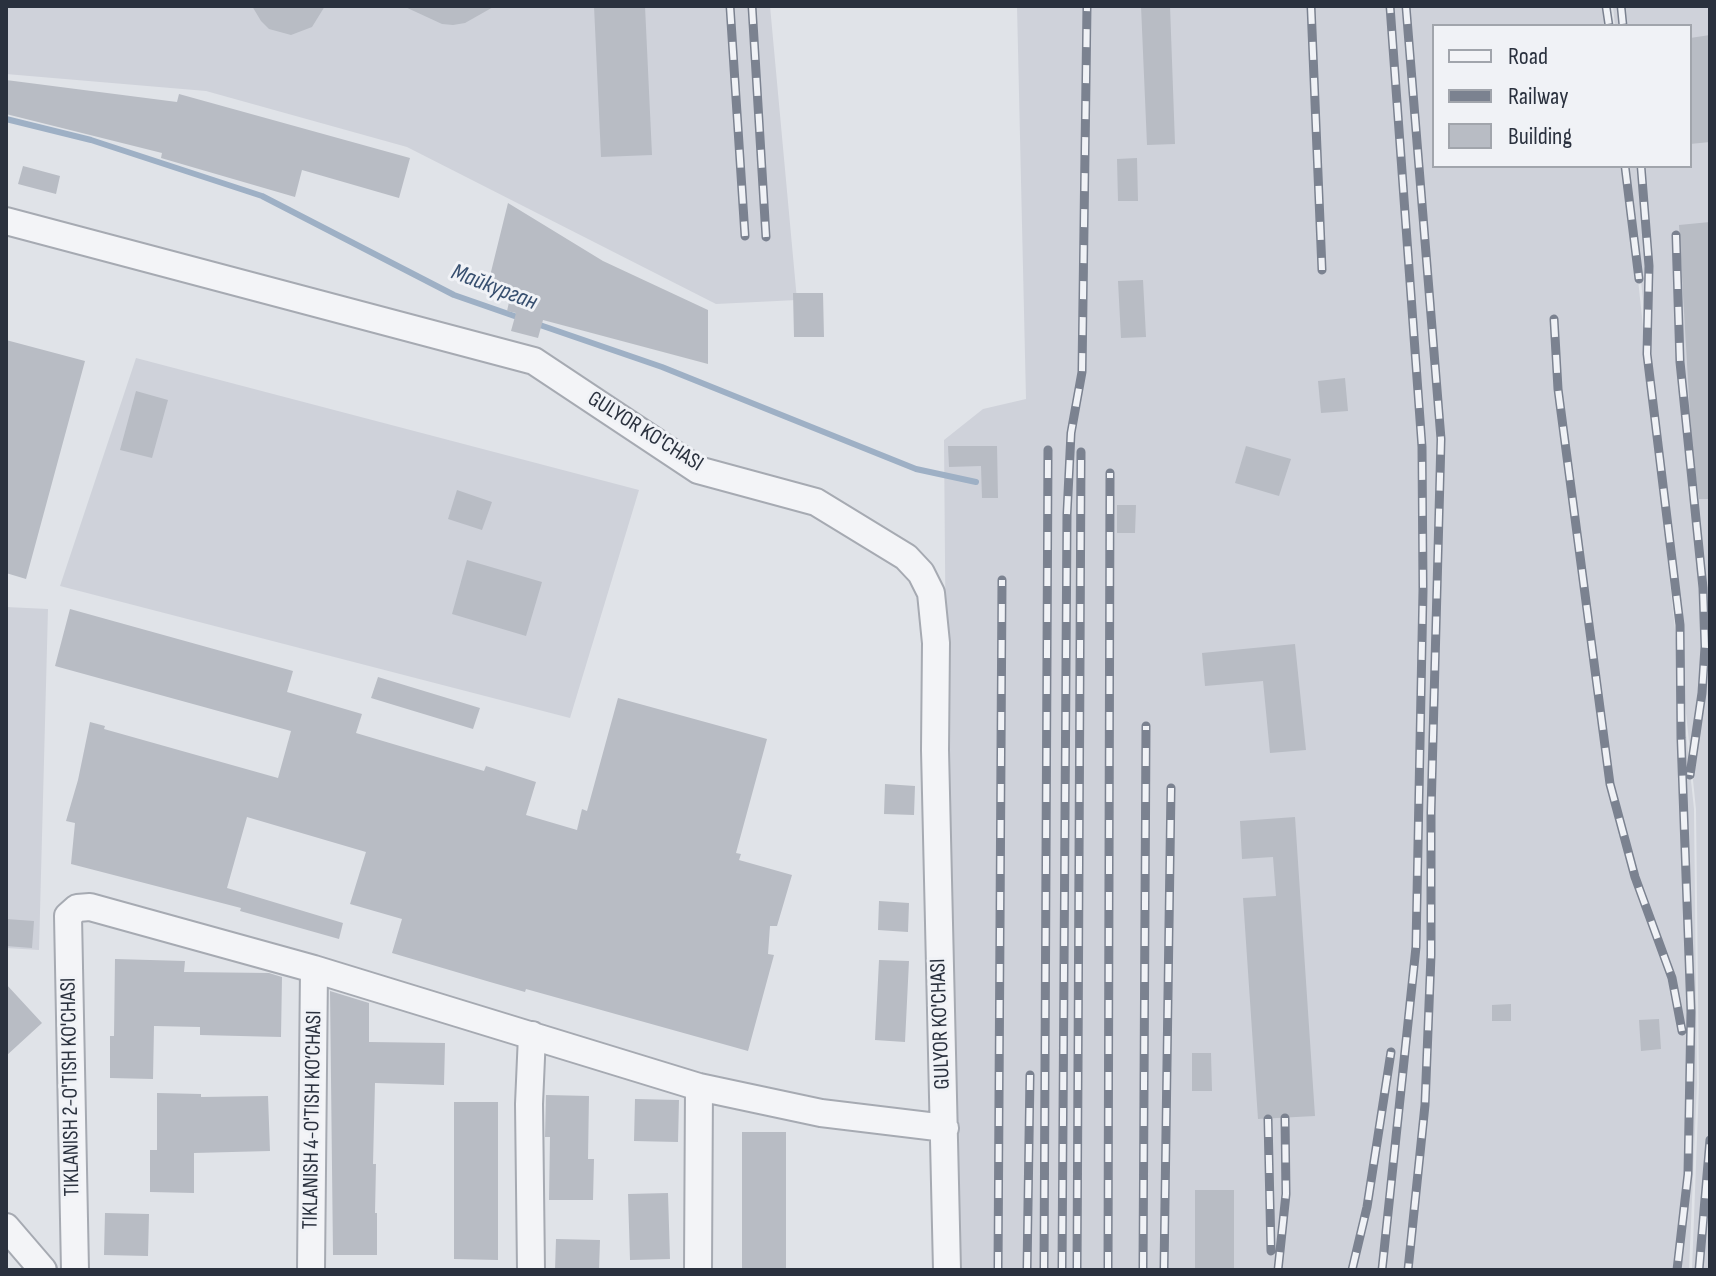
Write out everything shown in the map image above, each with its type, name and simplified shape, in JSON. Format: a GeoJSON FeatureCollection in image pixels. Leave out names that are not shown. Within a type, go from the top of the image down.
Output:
{"type":"FeatureCollection","features":[{"type":"Feature","properties":{"kind":"street","name":"GULYOR KO'CHASI"},"geometry":{"type":"LineString","coordinates":[[6,221],[534,361],[698,470],[816,502],[906,557],[921,573],[931,593],[936,643],[935,766],[947,1270]]}},
{"type":"Feature","properties":{"kind":"street","name":"TIKLANISH 2-O'TISH KO'CHASI"},"geometry":{"type":"LineString","coordinates":[[75,1270],[68,916],[77,908],[90,907],[314,969]]}},
{"type":"Feature","properties":{"kind":"street"},"geometry":{"type":"LineString","coordinates":[[314,969],[699,1087],[821,1113],[945,1128]]}},
{"type":"Feature","properties":{"kind":"street","name":"TIKLANISH 4-O'TISH KO‘CHASI"},"geometry":{"type":"LineString","coordinates":[[311,1270],[314,969]]}},
{"type":"Feature","properties":{"kind":"street"},"geometry":{"type":"LineString","coordinates":[[531,1270],[529,1104],[532,1035]]}},
{"type":"Feature","properties":{"kind":"street"},"geometry":{"type":"LineString","coordinates":[[698,1270],[699,1087]]}},
{"type":"Feature","properties":{"kind":"street"},"geometry":{"type":"LineString","coordinates":[[6,1227],[43,1270]]}},
{"type":"Feature","properties":{"kind":"shaded area"},"geometry":{"type":"Polygon","coordinates":[[[6,6],[770,6],[797,300],[716,304],[407,147],[206,91],[6,74],[6,6]]]}},
{"type":"Feature","properties":{"kind":"shaded area"},"geometry":{"type":"Polygon","coordinates":[[[1017,6],[1609,6],[1612,24],[1432,24],[1432,168],[1626,168],[1694,809],[1697,1083],[1689,1270],[951,1270],[944,440],[983,409],[1026,399],[1017,6]]]}},
{"type":"Feature","properties":{"kind":"shaded area"},"geometry":{"type":"Polygon","coordinates":[[[1613,6],[1710,6],[1710,1270],[1692,1270],[1699,1085],[1696,809],[1629,168],[1692,168],[1692,24],[1615,24],[1613,6]]]}},
{"type":"Feature","properties":{"kind":"shaded area"},"geometry":{"type":"Polygon","coordinates":[[[136,358],[639,490],[570,718],[60,586],[136,358]]]}},
{"type":"Feature","properties":{"kind":"shaded area"},"geometry":{"type":"Polygon","coordinates":[[[6,607],[48,609],[39,950],[6,948],[6,607]]]}},
{"type":"Feature","properties":{"kind":"building"},"geometry":{"type":"Polygon","coordinates":[[[252,6],[325,6],[312,27],[291,35],[269,29],[252,6]]]}},
{"type":"Feature","properties":{"kind":"building"},"geometry":{"type":"Polygon","coordinates":[[[403,6],[495,6],[465,23],[453,25],[442,24],[403,6]]]}},
{"type":"Feature","properties":{"kind":"building"},"geometry":{"type":"Polygon","coordinates":[[[594,6],[645,6],[652,155],[601,157],[594,6]]]}},
{"type":"Feature","properties":{"kind":"building"},"geometry":{"type":"Polygon","coordinates":[[[1141,6],[1170,6],[1175,144],[1147,145],[1141,6]]]}},
{"type":"Feature","properties":{"kind":"building"},"geometry":{"type":"Polygon","coordinates":[[[1710,35],[1710,142],[1692,144],[1692,38],[1710,35]]]}},
{"type":"Feature","properties":{"kind":"building"},"geometry":{"type":"Polygon","coordinates":[[[6,80],[177,102],[179,94],[410,158],[399,198],[302,170],[295,197],[161,158],[162,153],[6,114],[6,80]]]}},
{"type":"Feature","properties":{"kind":"building"},"geometry":{"type":"Polygon","coordinates":[[[1137,158],[1138,201],[1118,201],[1117,159],[1137,158]]]}},
{"type":"Feature","properties":{"kind":"building"},"geometry":{"type":"Polygon","coordinates":[[[23,166],[60,176],[56,194],[18,184],[23,166]]]}},
{"type":"Feature","properties":{"kind":"building"},"geometry":{"type":"Polygon","coordinates":[[[508,203],[603,261],[708,310],[708,364],[543,320],[538,338],[511,331],[516,313],[507,311],[512,289],[488,284],[508,203]]]}},
{"type":"Feature","properties":{"kind":"building"},"geometry":{"type":"Polygon","coordinates":[[[1710,222],[1710,499],[1699,499],[1692,450],[1679,225],[1710,222]]]}},
{"type":"Feature","properties":{"kind":"building"},"geometry":{"type":"Polygon","coordinates":[[[1143,280],[1146,337],[1121,338],[1118,281],[1143,280]]]}},
{"type":"Feature","properties":{"kind":"building"},"geometry":{"type":"Polygon","coordinates":[[[793,293],[823,293],[824,337],[794,337],[793,293]]]}},
{"type":"Feature","properties":{"kind":"building"},"geometry":{"type":"Polygon","coordinates":[[[6,340],[85,361],[26,579],[6,573],[6,340]]]}},
{"type":"Feature","properties":{"kind":"building"},"geometry":{"type":"Polygon","coordinates":[[[1345,378],[1348,411],[1321,413],[1318,381],[1345,378]]]}},
{"type":"Feature","properties":{"kind":"building"},"geometry":{"type":"Polygon","coordinates":[[[136,391],[168,400],[152,458],[120,450],[136,391]]]}},
{"type":"Feature","properties":{"kind":"building"},"geometry":{"type":"Polygon","coordinates":[[[948,446],[997,446],[998,498],[982,498],[981,466],[949,467],[948,446]]]}},
{"type":"Feature","properties":{"kind":"building"},"geometry":{"type":"Polygon","coordinates":[[[1246,446],[1291,459],[1279,496],[1235,483],[1246,446]]]}},
{"type":"Feature","properties":{"kind":"building"},"geometry":{"type":"Polygon","coordinates":[[[457,490],[492,502],[482,530],[448,519],[457,490]]]}},
{"type":"Feature","properties":{"kind":"building"},"geometry":{"type":"Polygon","coordinates":[[[1117,505],[1136,505],[1135,533],[1117,533],[1117,505]]]}},
{"type":"Feature","properties":{"kind":"building"},"geometry":{"type":"Polygon","coordinates":[[[467,560],[542,582],[526,636],[452,614],[467,560]]]}},
{"type":"Feature","properties":{"kind":"building"},"geometry":{"type":"Polygon","coordinates":[[[70,609],[293,671],[287,692],[362,714],[356,733],[484,771],[486,766],[536,782],[526,815],[577,830],[582,809],[587,811],[618,698],[767,739],[736,853],[741,854],[739,860],[792,875],[777,926],[770,926],[768,954],[774,955],[748,1051],[392,953],[402,919],[350,904],[366,852],[247,817],[227,888],[343,923],[339,939],[240,911],[241,908],[71,864],[75,823],[66,821],[90,722],[105,726],[104,729],[278,778],[291,731],[55,666],[70,609]]]}},
{"type":"Feature","properties":{"kind":"building"},"geometry":{"type":"Polygon","coordinates":[[[1295,644],[1306,750],[1270,753],[1263,681],[1205,686],[1202,653],[1295,644]]]}},
{"type":"Feature","properties":{"kind":"building"},"geometry":{"type":"Polygon","coordinates":[[[378,677],[480,708],[473,729],[371,698],[378,677]]]}},
{"type":"Feature","properties":{"kind":"building"},"geometry":{"type":"Polygon","coordinates":[[[885,784],[915,786],[914,815],[884,814],[885,784]]]}},
{"type":"Feature","properties":{"kind":"building"},"geometry":{"type":"Polygon","coordinates":[[[1295,817],[1315,1116],[1258,1119],[1243,898],[1276,896],[1273,857],[1242,859],[1240,821],[1295,817]]]}},
{"type":"Feature","properties":{"kind":"building"},"geometry":{"type":"Polygon","coordinates":[[[879,901],[909,903],[908,932],[878,930],[879,901]]]}},
{"type":"Feature","properties":{"kind":"building"},"geometry":{"type":"Polygon","coordinates":[[[6,919],[34,921],[32,948],[6,946],[6,919]]]}},
{"type":"Feature","properties":{"kind":"building"},"geometry":{"type":"Polygon","coordinates":[[[115,959],[185,961],[184,972],[269,973],[282,977],[281,1037],[200,1035],[200,1027],[154,1026],[153,1079],[110,1078],[115,959]]]}},
{"type":"Feature","properties":{"kind":"building"},"geometry":{"type":"Polygon","coordinates":[[[879,960],[909,961],[905,1042],[875,1040],[879,960]]]}},
{"type":"Feature","properties":{"kind":"building"},"geometry":{"type":"Polygon","coordinates":[[[6,984],[42,1023],[6,1056],[6,984]]]}},
{"type":"Feature","properties":{"kind":"building"},"geometry":{"type":"Polygon","coordinates":[[[330,991],[369,1003],[369,1042],[445,1043],[444,1085],[375,1083],[373,1164],[376,1164],[377,1255],[333,1255],[330,991]]]}},
{"type":"Feature","properties":{"kind":"building"},"geometry":{"type":"Polygon","coordinates":[[[1511,1004],[1511,1021],[1492,1021],[1492,1005],[1511,1004]]]}},
{"type":"Feature","properties":{"kind":"building"},"geometry":{"type":"Polygon","coordinates":[[[1659,1019],[1661,1049],[1641,1051],[1639,1020],[1659,1019]]]}},
{"type":"Feature","properties":{"kind":"building"},"geometry":{"type":"Polygon","coordinates":[[[1192,1053],[1211,1053],[1212,1091],[1192,1091],[1192,1053]]]}},
{"type":"Feature","properties":{"kind":"building"},"geometry":{"type":"Polygon","coordinates":[[[157,1093],[201,1094],[201,1097],[268,1096],[270,1151],[194,1153],[194,1193],[150,1192],[150,1150],[157,1150],[157,1093]]]}},
{"type":"Feature","properties":{"kind":"building"},"geometry":{"type":"Polygon","coordinates":[[[546,1095],[589,1096],[588,1159],[594,1159],[593,1200],[549,1200],[550,1137],[545,1137],[546,1095]]]}},
{"type":"Feature","properties":{"kind":"building"},"geometry":{"type":"Polygon","coordinates":[[[635,1099],[679,1100],[678,1142],[634,1141],[635,1099]]]}},
{"type":"Feature","properties":{"kind":"building"},"geometry":{"type":"Polygon","coordinates":[[[454,1102],[498,1102],[498,1260],[454,1259],[454,1102]]]}},
{"type":"Feature","properties":{"kind":"building"},"geometry":{"type":"Polygon","coordinates":[[[742,1132],[786,1132],[786,1270],[742,1270],[742,1132]]]}},
{"type":"Feature","properties":{"kind":"building"},"geometry":{"type":"Polygon","coordinates":[[[1195,1190],[1234,1190],[1234,1270],[1195,1270],[1195,1190]]]}},
{"type":"Feature","properties":{"kind":"building"},"geometry":{"type":"Polygon","coordinates":[[[668,1193],[670,1259],[630,1260],[628,1194],[668,1193]]]}},
{"type":"Feature","properties":{"kind":"building"},"geometry":{"type":"Polygon","coordinates":[[[105,1213],[149,1214],[148,1256],[104,1255],[105,1213]]]}},
{"type":"Feature","properties":{"kind":"building"},"geometry":{"type":"Polygon","coordinates":[[[556,1239],[600,1240],[599,1270],[555,1270],[556,1239]]]}},
{"type":"Feature","properties":{"kind":"waterway","name":"Майкурган"},"geometry":{"type":"LineString","coordinates":[[6,119],[91,140],[262,196],[454,295],[523,319]]}},
{"type":"Feature","properties":{"kind":"waterway","name":"Майкурган"},"geometry":{"type":"LineString","coordinates":[[537,324],[662,367],[916,469],[976,482]]}},
{"type":"Feature","properties":{"kind":"railway"},"geometry":{"type":"LineString","coordinates":[[730,6],[745,236]]}},
{"type":"Feature","properties":{"kind":"railway"},"geometry":{"type":"LineString","coordinates":[[752,6],[766,237]]}},
{"type":"Feature","properties":{"kind":"railway"},"geometry":{"type":"LineString","coordinates":[[1062,1270],[1067,514],[1071,433],[1082,372],[1087,6]]}},
{"type":"Feature","properties":{"kind":"railway"},"geometry":{"type":"LineString","coordinates":[[1311,6],[1322,270]]}},
{"type":"Feature","properties":{"kind":"railway"},"geometry":{"type":"LineString","coordinates":[[1382,1270],[1416,947],[1423,590],[1422,447],[1390,6]]}},
{"type":"Feature","properties":{"kind":"railway"},"geometry":{"type":"LineString","coordinates":[[1406,6],[1441,439],[1431,812],[1431,955],[1425,1105],[1408,1270]]}},
{"type":"Feature","properties":{"kind":"railway"},"geometry":{"type":"LineString","coordinates":[[1606,6],[1609,24]]}},
{"type":"Feature","properties":{"kind":"railway"},"geometry":{"type":"LineString","coordinates":[[1621,6],[1623,24]]}},
{"type":"Feature","properties":{"kind":"railway"},"geometry":{"type":"LineString","coordinates":[[1625,168],[1639,279]]}},
{"type":"Feature","properties":{"kind":"railway"},"geometry":{"type":"LineString","coordinates":[[1641,168],[1649,266],[1647,354],[1680,625],[1691,1012],[1688,1174],[1677,1270]]}},
{"type":"Feature","properties":{"kind":"railway"},"geometry":{"type":"LineString","coordinates":[[1676,235],[1680,362],[1703,588],[1705,647],[1690,775]]}},
{"type":"Feature","properties":{"kind":"railway"},"geometry":{"type":"LineString","coordinates":[[1554,319],[1558,389],[1610,784],[1635,877],[1672,978],[1682,1031]]}},
{"type":"Feature","properties":{"kind":"railway"},"geometry":{"type":"LineString","coordinates":[[1044,1270],[1048,450]]}},
{"type":"Feature","properties":{"kind":"railway"},"geometry":{"type":"LineString","coordinates":[[1077,1270],[1081,452]]}},
{"type":"Feature","properties":{"kind":"railway"},"geometry":{"type":"LineString","coordinates":[[1108,1270],[1110,473]]}},
{"type":"Feature","properties":{"kind":"railway"},"geometry":{"type":"LineString","coordinates":[[998,1270],[1002,580]]}},
{"type":"Feature","properties":{"kind":"railway"},"geometry":{"type":"LineString","coordinates":[[1143,1270],[1146,726]]}},
{"type":"Feature","properties":{"kind":"railway"},"geometry":{"type":"LineString","coordinates":[[1164,1270],[1171,788]]}},
{"type":"Feature","properties":{"kind":"railway"},"geometry":{"type":"LineString","coordinates":[[1352,1270],[1367,1207],[1391,1052]]}},
{"type":"Feature","properties":{"kind":"railway"},"geometry":{"type":"LineString","coordinates":[[1027,1270],[1030,1075]]}},
{"type":"Feature","properties":{"kind":"railway"},"geometry":{"type":"LineString","coordinates":[[1278,1270],[1286,1194],[1285,1118]]}},
{"type":"Feature","properties":{"kind":"railway"},"geometry":{"type":"LineString","coordinates":[[1268,1119],[1271,1251]]}},
{"type":"Feature","properties":{"kind":"railway"},"geometry":{"type":"LineString","coordinates":[[1699,1270],[1710,1140]]}}]}
